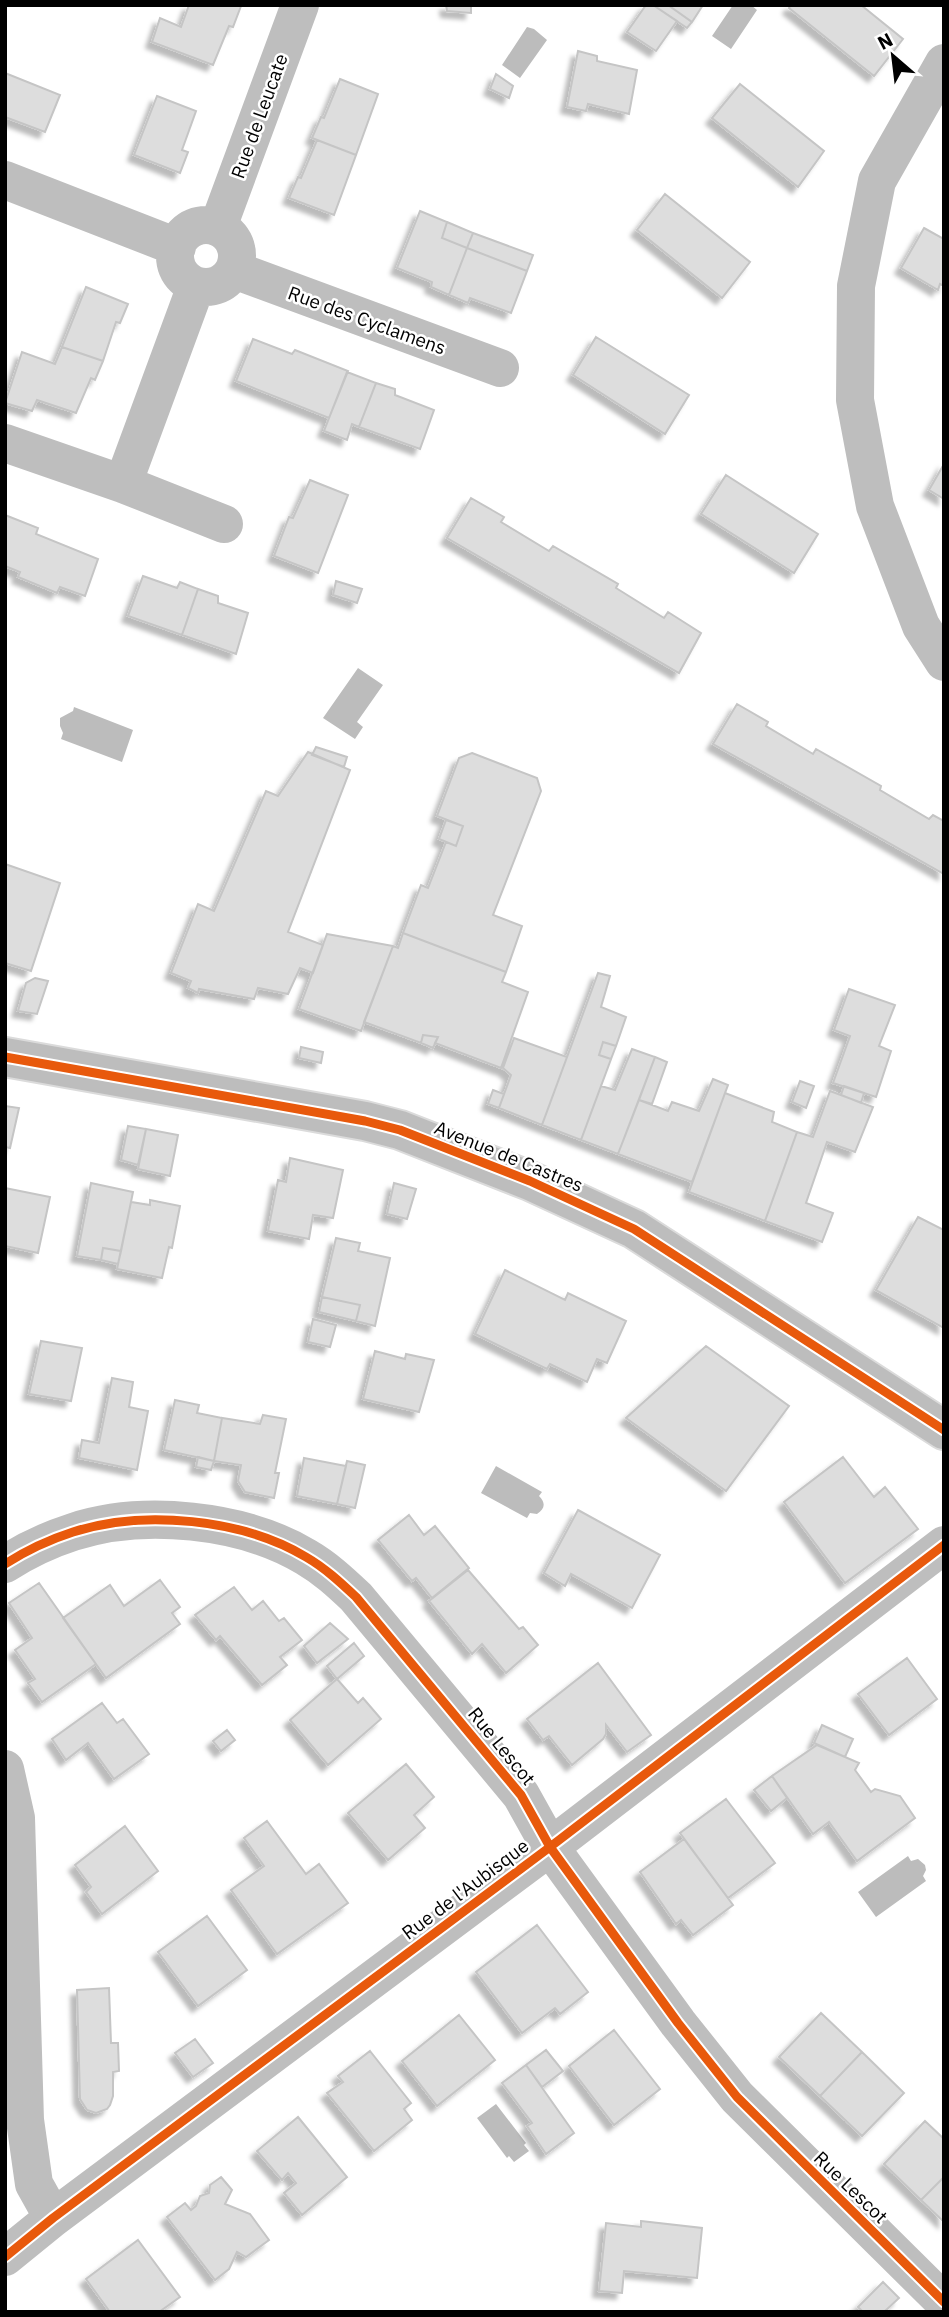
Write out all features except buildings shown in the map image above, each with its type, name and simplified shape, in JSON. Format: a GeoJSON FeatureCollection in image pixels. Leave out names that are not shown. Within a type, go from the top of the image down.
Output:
{"type":"FeatureCollection","features":[{"type":"Feature","properties":{"kind":"main road","name":"Avenue de Castres"},"geometry":{"type":"LineString","coordinates":[[5,1058],[365,1121],[400,1130],[530,1181],[634,1229],[944,1430]]}},
{"type":"Feature","properties":{"kind":"street","name":"Rue de Leucate"},"geometry":{"type":"LineString","coordinates":[[218,227],[300,5]]}},
{"type":"Feature","properties":{"kind":"street"},"geometry":{"type":"LineString","coordinates":[[944,62],[877,181],[856,286],[855,400],[875,506],[921,626],[944,662]]}},
{"type":"Feature","properties":{"kind":"street"},"geometry":{"type":"LineString","coordinates":[[5,180],[177,247]]}},
{"type":"Feature","properties":{"kind":"street"},"geometry":{"type":"LineString","coordinates":[[205,225],[218,227],[236,244],[234,271],[218,285],[207,288],[196,286],[178,270],[175,259],[177,247],[183,236],[192,228],[205,225]]}},
{"type":"Feature","properties":{"kind":"street","name":"Rue des Cyclamens"},"geometry":{"type":"LineString","coordinates":[[234,271],[500,368]]}},
{"type":"Feature","properties":{"kind":"street"},"geometry":{"type":"LineString","coordinates":[[123,484],[196,286]]}},
{"type":"Feature","properties":{"kind":"street"},"geometry":{"type":"LineString","coordinates":[[5,443],[123,484],[224,524]]}},
{"type":"Feature","properties":{"kind":"street","name":"Rue Lescot"},"geometry":{"type":"LineString","coordinates":[[5,1564],[31,1548],[74,1531],[113,1522],[146,1520],[233,1528],[267,1538],[306,1556],[332,1574],[356,1597],[521,1795],[550,1847],[678,2023],[737,2097],[944,2302]]}},
{"type":"Feature","properties":{"kind":"street","name":"Rue de l'Aubisque"},"geometry":{"type":"LineString","coordinates":[[5,2257],[53,2218],[550,1847],[944,1545]]}},
{"type":"Feature","properties":{"kind":"street"},"geometry":{"type":"LineString","coordinates":[[5,1769],[16,1818],[25,2120],[34,2184],[53,2218]]}},
{"type":"Feature","properties":{"kind":"shaded area"},"geometry":{"type":"Polygon","coordinates":[[[733,5],[751,5],[757,10],[731,49],[712,36],[733,5]]]}},
{"type":"Feature","properties":{"kind":"shaded area"},"geometry":{"type":"Polygon","coordinates":[[[527,27],[534,29],[547,40],[520,78],[502,65],[527,27]]]}},
{"type":"Feature","properties":{"kind":"shaded area"},"geometry":{"type":"Polygon","coordinates":[[[358,668],[383,685],[357,722],[363,727],[355,739],[323,718],[358,668]]]}},
{"type":"Feature","properties":{"kind":"shaded area"},"geometry":{"type":"Polygon","coordinates":[[[74,707],[133,730],[122,762],[61,739],[63,733],[60,718],[73,711],[74,707]]]}},
{"type":"Feature","properties":{"kind":"shaded area"},"geometry":{"type":"Polygon","coordinates":[[[496,1466],[542,1492],[539,1496],[544,1506],[540,1512],[530,1513],[527,1518],[481,1493],[496,1466]]]}},
{"type":"Feature","properties":{"kind":"shaded area"},"geometry":{"type":"Polygon","coordinates":[[[908,1856],[911,1861],[918,1859],[925,1865],[923,1876],[926,1881],[876,1917],[858,1892],[908,1856]]]}},
{"type":"Feature","properties":{"kind":"shaded area"},"geometry":{"type":"Polygon","coordinates":[[[496,2104],[526,2143],[524,2145],[529,2151],[514,2162],[509,2156],[507,2158],[477,2118],[496,2104]]]}},
{"type":"Feature","properties":{"kind":"cycle path"},"geometry":{"type":"LineString","coordinates":[[5,1057],[365,1121],[400,1130],[530,1181],[634,1229],[944,1430]]}},
{"type":"Feature","properties":{"kind":"cycle path"},"geometry":{"type":"LineString","coordinates":[[5,1564],[21,1554],[73,1532],[130,1521],[161,1520],[223,1526],[253,1534],[281,1544],[326,1571],[356,1597],[521,1795],[550,1847],[678,2023],[737,2097],[944,2302]]}},
{"type":"Feature","properties":{"kind":"cycle path"},"geometry":{"type":"LineString","coordinates":[[5,2257],[53,2218],[550,1847],[944,1545]]}}]}
